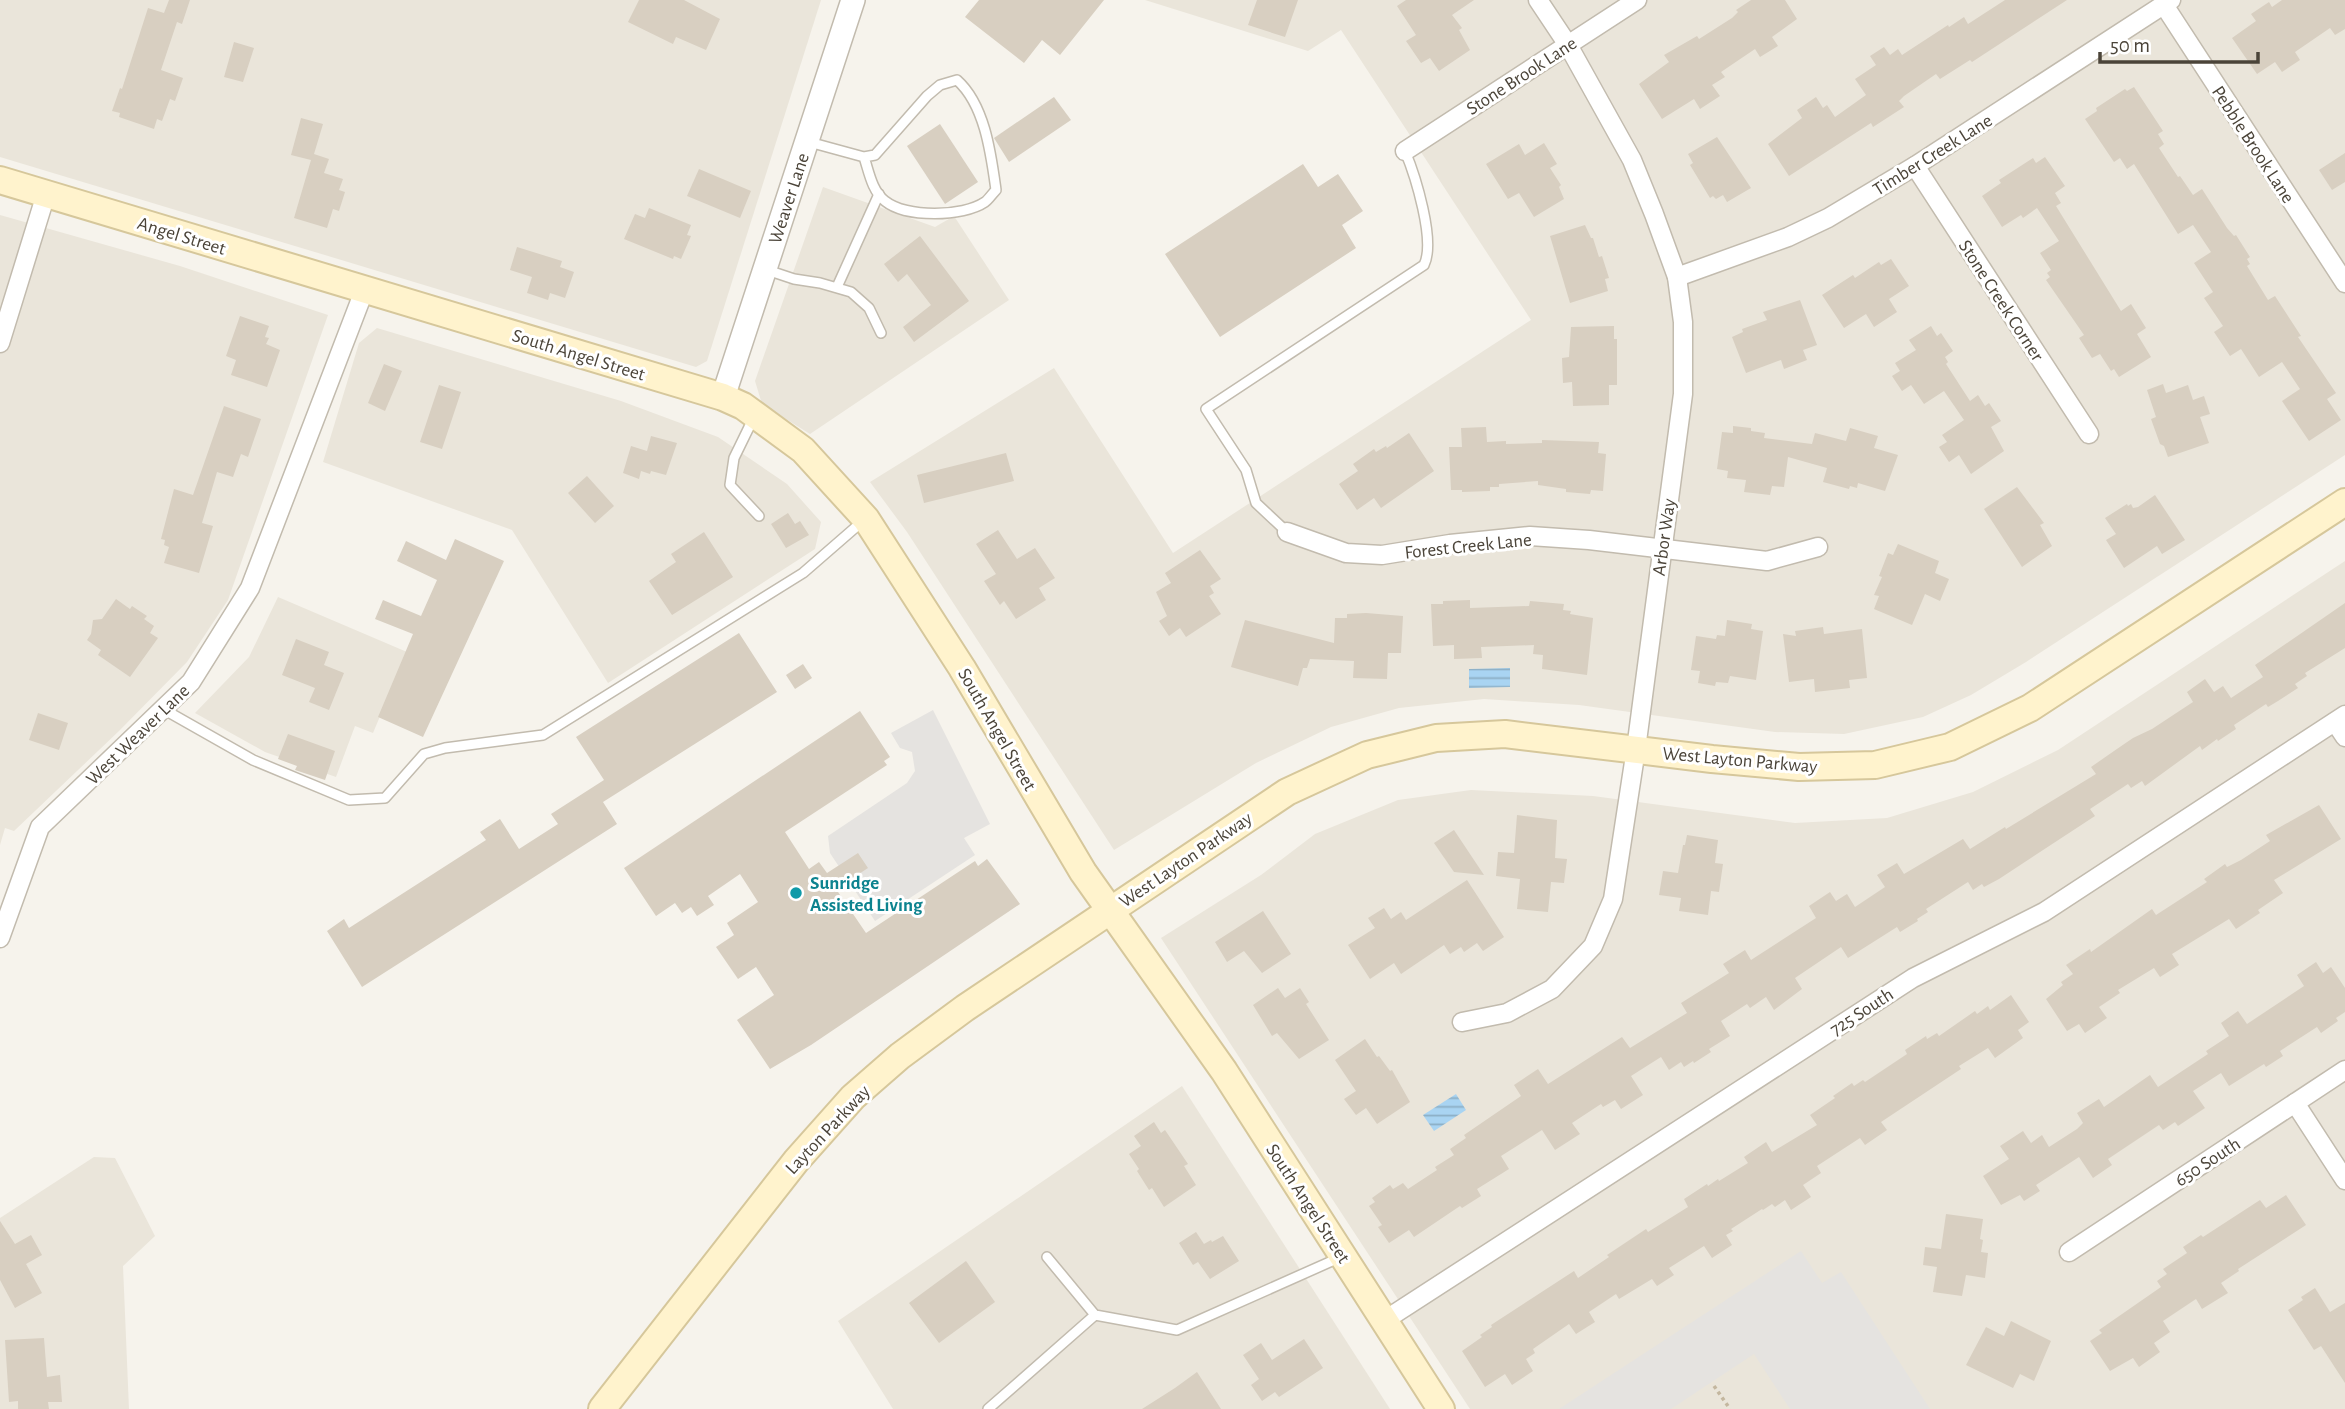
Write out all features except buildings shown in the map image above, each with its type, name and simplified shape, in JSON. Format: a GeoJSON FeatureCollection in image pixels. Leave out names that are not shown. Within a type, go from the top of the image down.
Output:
{"type":"FeatureCollection","features":[{"type":"Feature","properties":{"kind":"main road","name":"Angel Street"},"geometry":{"type":"LineString","coordinates":[[0,180],[364,291]]}},
{"type":"Feature","properties":{"kind":"main road","name":"South Angel Street"},"geometry":{"type":"LineString","coordinates":[[364,291],[723,397],[803,450],[866,519],[962,668],[1083,872],[1224,1071],[1441,1409]]}},
{"type":"Feature","properties":{"kind":"main road","name":"West Layton Parkway"},"geometry":{"type":"LineString","coordinates":[[1110,909],[1287,792],[1367,755],[1436,738],[1505,734],[1799,767],[1875,765],[1950,747],[2029,708],[2345,502]]}},
{"type":"Feature","properties":{"kind":"main road","name":"Layton Parkway"},"geometry":{"type":"LineString","coordinates":[[602,1409],[796,1161],[853,1097],[900,1056],[965,1008],[1110,909]]}},
{"type":"Feature","properties":{"kind":"street","name":"Weaver Lane"},"geometry":{"type":"LineString","coordinates":[[723,397],[853,0]]}},
{"type":"Feature","properties":{"kind":"street","name":"Arbor Way"},"geometry":{"type":"LineString","coordinates":[[1462,1023],[1507,1013],[1552,989],[1593,946],[1613,899],[1636,750],[1683,394],[1683,322],[1677,276],[1632,160],[1567,45],[1538,0]]}},
{"type":"Feature","properties":{"kind":"street","name":"Stone Brook Lane"},"geometry":{"type":"LineString","coordinates":[[1405,151],[1637,0]]}},
{"type":"Feature","properties":{"kind":"street","name":"Timber Creek Lane"},"geometry":{"type":"LineString","coordinates":[[1677,276],[1788,237],[1828,218],[1915,166],[2167,2]]}},
{"type":"Feature","properties":{"kind":"street","name":"Pebble Brook Lane"},"geometry":{"type":"LineString","coordinates":[[2167,2],[2344,279]]}},
{"type":"Feature","properties":{"kind":"street","name":"Stone Creek Corner"},"geometry":{"type":"LineString","coordinates":[[1915,166],[2090,434]]}},
{"type":"Feature","properties":{"kind":"street"},"geometry":{"type":"LineString","coordinates":[[0,342],[46,194]]}},
{"type":"Feature","properties":{"kind":"street","name":"West Weaver Lane"},"geometry":{"type":"LineString","coordinates":[[0,939],[40,827],[191,682],[250,588],[364,291]]}},
{"type":"Feature","properties":{"kind":"street","name":"Forest Creek Lane"},"geometry":{"type":"LineString","coordinates":[[1287,531],[1346,553],[1382,555],[1450,544],[1530,536],[1589,540],[1767,561],[1818,547]]}},
{"type":"Feature","properties":{"kind":"street","name":"725 South"},"geometry":{"type":"LineString","coordinates":[[1385,1320],[1913,978],[2044,912],[2342,725]]}},
{"type":"Feature","properties":{"kind":"street","name":"650 South"},"geometry":{"type":"LineString","coordinates":[[2069,1252],[2345,1070]]}},
{"type":"Feature","properties":{"kind":"street"},"geometry":{"type":"LineString","coordinates":[[2295,1103],[2345,1180]]}},
{"type":"Feature","properties":{"kind":"lane"},"geometry":{"type":"LineString","coordinates":[[807,141],[864,157],[875,155],[940,85],[957,80],[968,90],[976,104],[996,190],[986,202],[955,212],[925,213],[898,208],[885,201],[875,189],[864,157]]}},
{"type":"Feature","properties":{"kind":"lane"},"geometry":{"type":"LineString","coordinates":[[1287,531],[1256,502],[1246,470],[1206,410],[1424,265],[1429,249],[1416,177],[1405,151]]}},
{"type":"Feature","properties":{"kind":"lane"},"geometry":{"type":"LineString","coordinates":[[837,287],[879,194]]}},
{"type":"Feature","properties":{"kind":"lane"},"geometry":{"type":"LineString","coordinates":[[765,269],[794,279],[852,292],[869,308],[881,333]]}},
{"type":"Feature","properties":{"kind":"lane"},"geometry":{"type":"LineString","coordinates":[[755,416],[734,458],[730,485],[759,516]]}},
{"type":"Feature","properties":{"kind":"lane"},"geometry":{"type":"LineString","coordinates":[[163,709],[253,760],[349,800],[385,797],[424,754],[445,748],[543,735],[803,573],[866,519]]}},
{"type":"Feature","properties":{"kind":"lane"},"geometry":{"type":"LineString","coordinates":[[1047,1257],[1095,1315],[1177,1330],[1343,1256]]}},
{"type":"Feature","properties":{"kind":"lane"},"geometry":{"type":"LineString","coordinates":[[988,1409],[1095,1315]]}},
{"type":"Feature","properties":{"kind":"path"},"geometry":{"type":"LineString","coordinates":[[1714,1386],[1730,1409]]}},
{"type":"Feature","properties":{"kind":"shaded area"},"geometry":{"type":"Polygon","coordinates":[[[0,0],[821,0],[707,361],[696,367],[0,157],[0,0]]]}},
{"type":"Feature","properties":{"kind":"shaded area"},"geometry":{"type":"Polygon","coordinates":[[[1145,0],[2345,0],[2345,455],[2026,662],[1971,695],[1923,717],[1844,734],[1775,732],[1579,705],[1484,699],[1399,708],[1331,727],[1256,763],[1114,850],[907,532],[870,482],[1054,368],[1173,553],[1531,320],[1341,30],[1308,51],[1145,0]]]}},
{"type":"Feature","properties":{"kind":"shaded area"},"geometry":{"type":"Polygon","coordinates":[[[823,187],[935,227],[954,216],[1009,300],[810,434],[762,404],[755,381],[823,187]]]}},
{"type":"Feature","properties":{"kind":"shaded area"},"geometry":{"type":"Polygon","coordinates":[[[0,215],[180,266],[328,315],[228,600],[187,662],[14,831],[5,828],[0,845],[0,215]]]}},
{"type":"Feature","properties":{"kind":"shaded area"},"geometry":{"type":"Polygon","coordinates":[[[377,328],[621,401],[718,437],[787,484],[821,522],[815,549],[608,683],[512,530],[323,462],[359,343],[377,328]]]}},
{"type":"Feature","properties":{"kind":"shaded area"},"geometry":{"type":"Polygon","coordinates":[[[2345,561],[2345,1409],[1470,1409],[1161,938],[1261,875],[1315,834],[1398,800],[1471,790],[1593,796],[1795,823],[1887,818],[1973,792],[2058,750],[2345,561]]]}},
{"type":"Feature","properties":{"kind":"shaded area"},"geometry":{"type":"Polygon","coordinates":[[[278,597],[407,652],[373,733],[355,726],[336,777],[265,752],[195,713],[249,657],[278,597]]]}},
{"type":"Feature","properties":{"kind":"shaded area"},"geometry":{"type":"Polygon","coordinates":[[[933,710],[990,824],[964,838],[975,855],[875,921],[830,853],[828,836],[907,783],[915,771],[912,752],[900,748],[891,733],[933,710]]]}},
{"type":"Feature","properties":{"kind":"shaded area"},"geometry":{"type":"Polygon","coordinates":[[[1182,1086],[1390,1409],[893,1409],[838,1321],[1182,1086]]]}},
{"type":"Feature","properties":{"kind":"shaded area"},"geometry":{"type":"Polygon","coordinates":[[[94,1157],[115,1158],[155,1236],[123,1266],[129,1409],[0,1409],[0,1218],[94,1157]]]}},
{"type":"Feature","properties":{"kind":"shaded area"},"geometry":{"type":"Polygon","coordinates":[[[1801,1251],[1822,1283],[1841,1272],[1930,1409],[1790,1409],[1754,1354],[1671,1409],[1559,1409],[1801,1251]]]}},
{"type":"Feature","properties":{"kind":"water"},"geometry":{"type":"Polygon","coordinates":[[[1510,668],[1510,687],[1469,688],[1469,669],[1510,668]]]}},
{"type":"Feature","properties":{"kind":"water"},"geometry":{"type":"Polygon","coordinates":[[[1456,1094],[1466,1110],[1434,1131],[1423,1115],[1456,1094]]]}},
{"type":"Feature","properties":{"kind":"place","name":"Sunridge Assisted Living"},"geometry":{"type":"Point","coordinates":[796,893]}}]}
